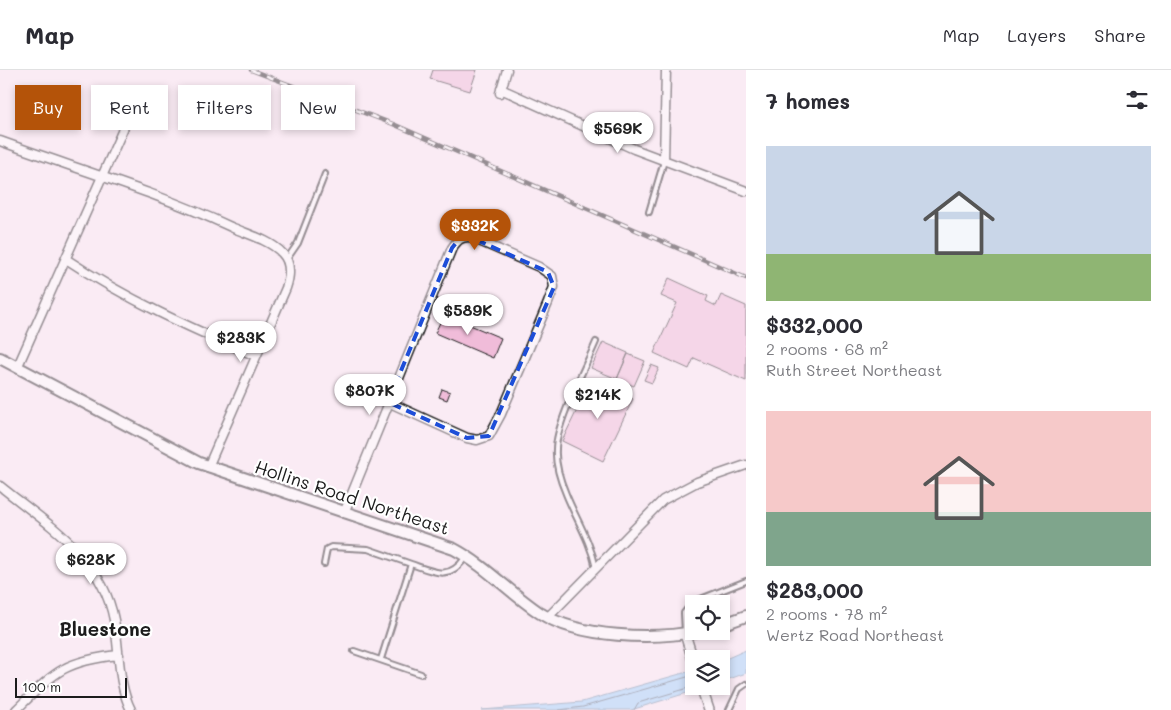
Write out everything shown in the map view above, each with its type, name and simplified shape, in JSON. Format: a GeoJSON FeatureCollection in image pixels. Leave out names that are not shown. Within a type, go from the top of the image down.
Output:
{"type":"FeatureCollection","features":[{"type":"Feature","properties":{"kind":"main road","name":"Hollins Road Northeast"},"geometry":{"type":"LineString","coordinates":[[0,358],[182,456],[208,467],[433,541],[466,556],[548,617],[576,627],[601,632],[647,635],[685,634]]}},
{"type":"Feature","properties":{"kind":"main road"},"geometry":{"type":"LineString","coordinates":[[730,622],[746,616]]}},
{"type":"Feature","properties":{"kind":"street"},"geometry":{"type":"LineString","coordinates":[[507,70],[500,91],[664,161],[746,191]]}},
{"type":"Feature","properties":{"kind":"street"},"geometry":{"type":"LineString","coordinates":[[664,161],[666,70]]}},
{"type":"Feature","properties":{"kind":"street"},"geometry":{"type":"LineString","coordinates":[[18,368],[123,130]]}},
{"type":"Feature","properties":{"kind":"street"},"geometry":{"type":"LineString","coordinates":[[0,141],[173,202],[228,225],[277,249],[287,259],[290,272],[289,279],[208,467]]}},
{"type":"Feature","properties":{"kind":"street"},"geometry":{"type":"LineString","coordinates":[[344,513],[388,402],[452,248],[457,241],[466,236],[548,272],[554,282],[554,287],[493,432],[484,439],[466,438],[388,402]]}},
{"type":"Feature","properties":{"kind":"street"},"geometry":{"type":"LineString","coordinates":[[66,259],[113,290],[145,307],[256,356]]}},
{"type":"Feature","properties":{"kind":"street"},"geometry":{"type":"LineString","coordinates":[[548,617],[663,500],[690,486],[746,465]]}},
{"type":"Feature","properties":{"kind":"street"},"geometry":{"type":"LineString","coordinates":[[0,486],[72,544],[93,567],[110,600],[122,684],[131,710]]}},
{"type":"Feature","properties":{"kind":"street"},"geometry":{"type":"LineString","coordinates":[[16,710],[47,680],[63,668],[86,659],[119,655]]}},
{"type":"Feature","properties":{"kind":"street"},"geometry":{"type":"LineString","coordinates":[[703,695],[709,710]]}},
{"type":"Feature","properties":{"kind":"lane"},"geometry":{"type":"LineString","coordinates":[[649,212],[664,161]]}},
{"type":"Feature","properties":{"kind":"lane"},"geometry":{"type":"LineString","coordinates":[[287,259],[298,243],[326,174]]}},
{"type":"Feature","properties":{"kind":"lane"},"geometry":{"type":"LineString","coordinates":[[596,342],[560,428],[556,459],[565,493],[588,538],[596,568]]}},
{"type":"Feature","properties":{"kind":"lane"},"geometry":{"type":"LineString","coordinates":[[324,564],[327,549],[331,547],[368,549],[433,572],[448,573],[458,568],[466,556]]}},
{"type":"Feature","properties":{"kind":"lane"},"geometry":{"type":"LineString","coordinates":[[381,659],[411,564]]}},
{"type":"Feature","properties":{"kind":"lane"},"geometry":{"type":"LineString","coordinates":[[711,595],[746,581]]}},
{"type":"Feature","properties":{"kind":"lane"},"geometry":{"type":"LineString","coordinates":[[354,651],[421,674]]}},
{"type":"Feature","properties":{"kind":"lane"},"geometry":{"type":"LineString","coordinates":[[729,710],[739,689],[746,684]]}},
{"type":"Feature","properties":{"kind":"highlighted area"},"geometry":{"type":"Polygon","coordinates":[[[461,237],[470,237],[548,272],[554,287],[489,436],[467,438],[388,402],[452,248],[461,237]]]}},
{"type":"Feature","properties":{"kind":"water"},"geometry":{"type":"Polygon","coordinates":[[[746,650],[746,673],[730,679],[730,657],[746,650]]]}},
{"type":"Feature","properties":{"kind":"water"},"geometry":{"type":"Polygon","coordinates":[[[685,673],[685,694],[631,710],[482,710],[582,702],[685,673]]]}},
{"type":"Feature","properties":{"kind":"building"},"geometry":{"type":"Polygon","coordinates":[[[433,70],[477,70],[470,91],[430,79],[433,70]]]}},
{"type":"Feature","properties":{"kind":"building"},"geometry":{"type":"Polygon","coordinates":[[[669,278],[708,296],[706,301],[716,306],[721,295],[746,306],[746,381],[694,358],[689,369],[654,353],[677,303],[661,296],[669,278]]]}},
{"type":"Feature","properties":{"kind":"building"},"geometry":{"type":"Polygon","coordinates":[[[444,314],[501,338],[493,358],[435,333],[444,314]]]}},
{"type":"Feature","properties":{"kind":"building"},"geometry":{"type":"Polygon","coordinates":[[[603,342],[628,353],[617,379],[591,368],[603,342]]]}},
{"type":"Feature","properties":{"kind":"building"},"geometry":{"type":"Polygon","coordinates":[[[628,354],[645,361],[634,386],[617,379],[628,354]]]}},
{"type":"Feature","properties":{"kind":"building"},"geometry":{"type":"Polygon","coordinates":[[[651,365],[659,368],[652,383],[644,380],[651,365]]]}},
{"type":"Feature","properties":{"kind":"building"},"geometry":{"type":"Polygon","coordinates":[[[592,379],[633,399],[603,461],[562,441],[592,379]]]}},
{"type":"Feature","properties":{"kind":"building"},"geometry":{"type":"Polygon","coordinates":[[[442,389],[450,392],[447,400],[439,397],[442,389]]]}},
{"type":"Feature","properties":{"kind":"railway"},"geometry":{"type":"LineString","coordinates":[[251,70],[393,124],[746,278]]}},
{"type":"Feature","properties":{"kind":"district","name":"Bluestone"},"geometry":{"type":"Point","coordinates":[105,629]}}]}
